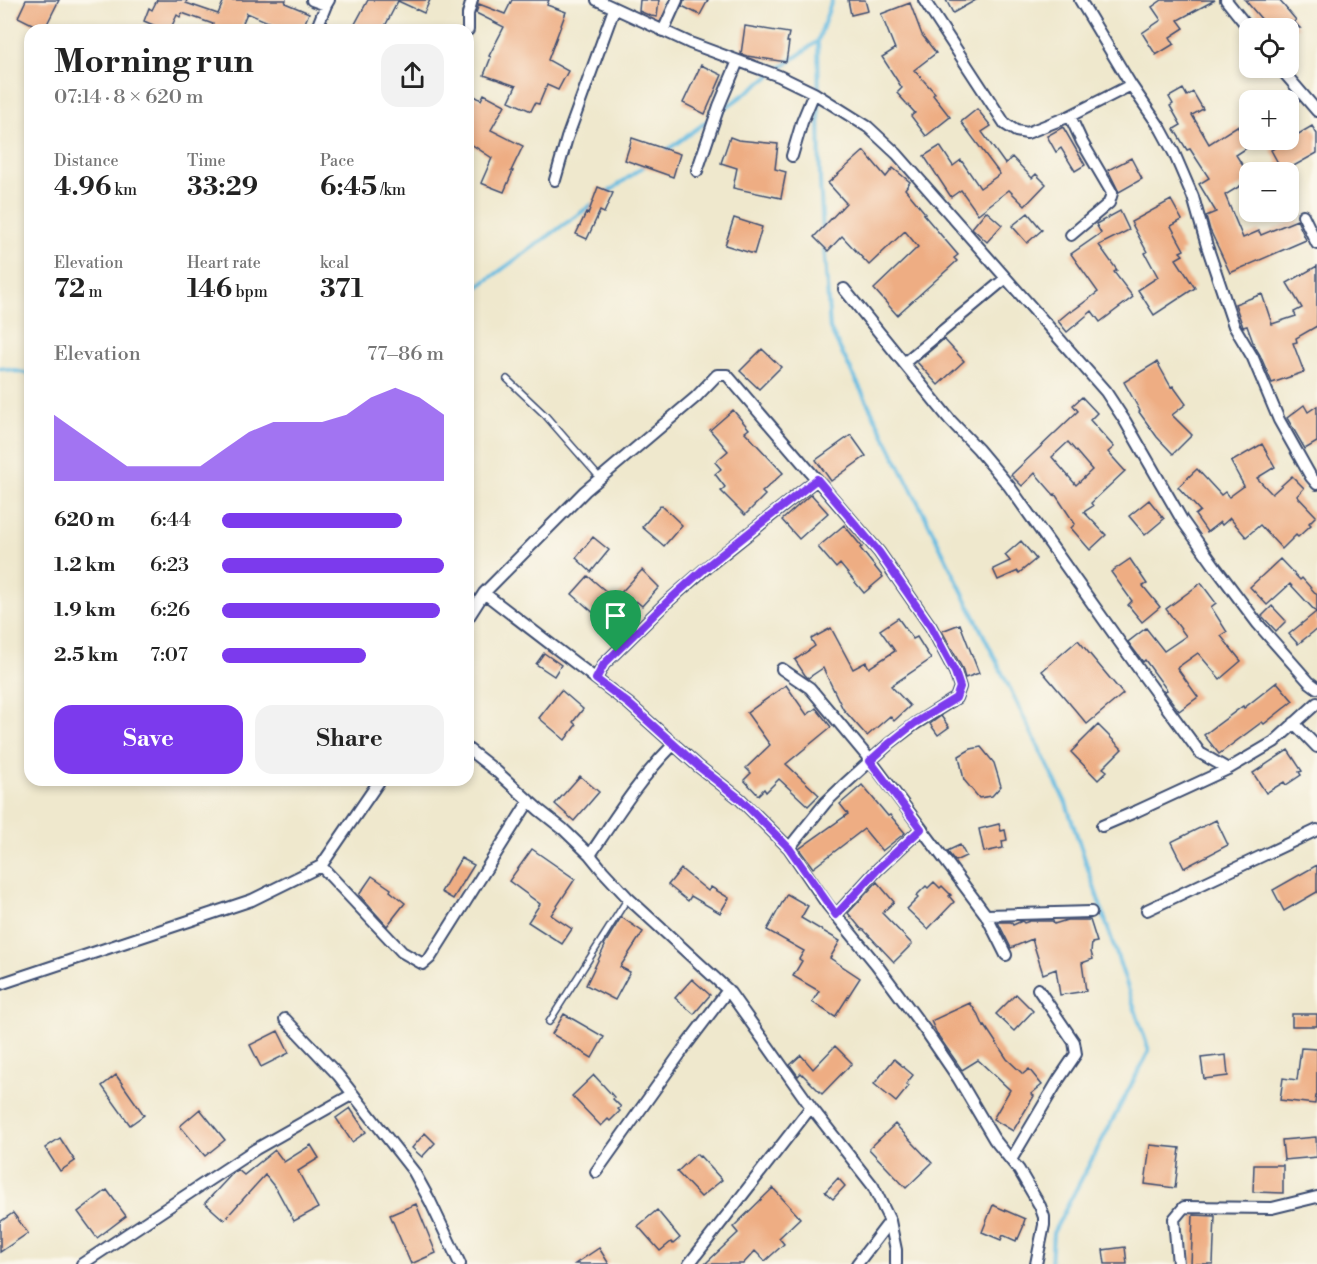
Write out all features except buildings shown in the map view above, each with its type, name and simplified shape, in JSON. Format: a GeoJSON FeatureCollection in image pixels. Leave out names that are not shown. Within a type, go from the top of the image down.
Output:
{"type":"FeatureCollection","features":[{"type":"Feature","properties":{"kind":"street"},"geometry":{"type":"LineString","coordinates":[[312,0],[327,3],[318,24]]}},
{"type":"Feature","properties":{"kind":"street"},"geometry":{"type":"LineString","coordinates":[[468,24],[472,0]]}},
{"type":"Feature","properties":{"kind":"street"},"geometry":{"type":"LineString","coordinates":[[597,0],[663,31],[779,76],[814,93],[868,127],[897,154],[1106,392],[1182,520],[1209,558],[1258,624],[1309,682],[1317,688]]}},
{"type":"Feature","properties":{"kind":"street"},"geometry":{"type":"LineString","coordinates":[[663,31],[677,0]]}},
{"type":"Feature","properties":{"kind":"street"},"geometry":{"type":"LineString","coordinates":[[924,0],[1005,124],[1016,131],[1027,133],[1070,116],[1131,85]]}},
{"type":"Feature","properties":{"kind":"street"},"geometry":{"type":"LineString","coordinates":[[1080,0],[1174,153],[1193,197],[1234,326],[1253,358],[1279,420],[1317,484]]}},
{"type":"Feature","properties":{"kind":"street"},"geometry":{"type":"LineString","coordinates":[[1226,0],[1240,18]]}},
{"type":"Feature","properties":{"kind":"street"},"geometry":{"type":"LineString","coordinates":[[555,180],[567,138],[614,9]]}},
{"type":"Feature","properties":{"kind":"street"},"geometry":{"type":"LineString","coordinates":[[697,171],[718,106],[738,61]]}},
{"type":"Feature","properties":{"kind":"street"},"geometry":{"type":"LineString","coordinates":[[1289,78],[1317,111]]}},
{"type":"Feature","properties":{"kind":"street"},"geometry":{"type":"LineString","coordinates":[[792,156],[814,93]]}},
{"type":"Feature","properties":{"kind":"street"},"geometry":{"type":"LineString","coordinates":[[1070,116],[1082,142],[1112,193],[1109,203],[1071,235]]}},
{"type":"Feature","properties":{"kind":"street"},"geometry":{"type":"LineString","coordinates":[[1303,215],[1317,244]]}},
{"type":"Feature","properties":{"kind":"street"},"geometry":{"type":"LineString","coordinates":[[904,363],[1006,278]]}},
{"type":"Feature","properties":{"kind":"street"},"geometry":{"type":"LineString","coordinates":[[844,289],[950,420],[1009,486],[1200,753],[1228,769]]}},
{"type":"Feature","properties":{"kind":"street"},"geometry":{"type":"LineString","coordinates":[[474,609],[484,593],[585,491],[696,398],[717,375],[727,375],[879,552],[931,627],[955,672],[960,687],[956,698],[915,723],[826,802],[789,848]]}},
{"type":"Feature","properties":{"kind":"street"},"geometry":{"type":"LineString","coordinates":[[596,679],[604,664],[666,603],[706,567],[817,479]]}},
{"type":"Feature","properties":{"kind":"street"},"geometry":{"type":"LineString","coordinates":[[484,593],[629,704],[698,766],[740,799],[789,848],[836,915],[928,1034],[958,1078],[994,1139],[1019,1170],[1044,1217],[1036,1264]]}},
{"type":"Feature","properties":{"kind":"street"},"geometry":{"type":"LineString","coordinates":[[782,669],[810,688],[870,761],[986,915],[1006,955]]}},
{"type":"Feature","properties":{"kind":"street"},"geometry":{"type":"LineString","coordinates":[[1102,826],[1228,769],[1274,742],[1317,703]]}},
{"type":"Feature","properties":{"kind":"street"},"geometry":{"type":"LineString","coordinates":[[1294,723],[1317,747]]}},
{"type":"Feature","properties":{"kind":"street"},"geometry":{"type":"LineString","coordinates":[[590,855],[634,788],[674,744]]}},
{"type":"Feature","properties":{"kind":"street"},"geometry":{"type":"LineString","coordinates":[[474,754],[563,829],[590,855],[628,898],[728,990],[811,1107],[873,1186],[890,1221],[896,1250],[896,1264]]}},
{"type":"Feature","properties":{"kind":"street"},"geometry":{"type":"LineString","coordinates":[[0,984],[252,900],[321,866],[376,786]]}},
{"type":"Feature","properties":{"kind":"street"},"geometry":{"type":"LineString","coordinates":[[321,866],[402,952],[423,964],[430,958],[529,801]]}},
{"type":"Feature","properties":{"kind":"street"},"geometry":{"type":"LineString","coordinates":[[836,915],[878,869],[921,829]]}},
{"type":"Feature","properties":{"kind":"street"},"geometry":{"type":"LineString","coordinates":[[1147,910],[1317,830]]}},
{"type":"Feature","properties":{"kind":"street"},"geometry":{"type":"LineString","coordinates":[[986,915],[1091,912]]}},
{"type":"Feature","properties":{"kind":"street"},"geometry":{"type":"LineString","coordinates":[[1011,1160],[1076,1054],[1074,1042],[1038,989]]}},
{"type":"Feature","properties":{"kind":"street"},"geometry":{"type":"LineString","coordinates":[[596,1172],[728,990]]}},
{"type":"Feature","properties":{"kind":"street"},"geometry":{"type":"LineString","coordinates":[[285,1019],[338,1076],[414,1172],[460,1264]]}},
{"type":"Feature","properties":{"kind":"street"},"geometry":{"type":"LineString","coordinates":[[81,1264],[256,1149],[353,1094]]}},
{"type":"Feature","properties":{"kind":"street"},"geometry":{"type":"LineString","coordinates":[[689,1264],[811,1107]]}},
{"type":"Feature","properties":{"kind":"street"},"geometry":{"type":"LineString","coordinates":[[1178,1264],[1174,1219],[1184,1207],[1272,1208],[1317,1197]]}},
{"type":"Feature","properties":{"kind":"street"},"geometry":{"type":"LineString","coordinates":[[857,1264],[890,1221]]}},
{"type":"Feature","properties":{"kind":"lane"},"geometry":{"type":"LineString","coordinates":[[507,379],[545,415],[600,478]]}},
{"type":"Feature","properties":{"kind":"lane"},"geometry":{"type":"LineString","coordinates":[[549,1022],[628,898]]}},
{"type":"Feature","properties":{"kind":"waterway"},"geometry":{"type":"LineString","coordinates":[[823,231],[818,41],[832,0]]}},
{"type":"Feature","properties":{"kind":"waterway"},"geometry":{"type":"LineString","coordinates":[[721,111],[818,41]]}},
{"type":"Feature","properties":{"kind":"waterway"},"geometry":{"type":"LineString","coordinates":[[663,153],[713,117]]}},
{"type":"Feature","properties":{"kind":"waterway"},"geometry":{"type":"LineString","coordinates":[[607,193],[647,164]]}},
{"type":"Feature","properties":{"kind":"waterway"},"geometry":{"type":"LineString","coordinates":[[474,290],[594,203]]}},
{"type":"Feature","properties":{"kind":"waterway"},"geometry":{"type":"LineString","coordinates":[[824,244],[830,329],[1066,803],[1149,1051],[1053,1233],[1051,1264]]}},
{"type":"Feature","properties":{"kind":"waterway"},"geometry":{"type":"LineString","coordinates":[[0,368],[24,373]]}},
{"type":"Feature","properties":{"kind":"route"},"geometry":{"type":"LineString","coordinates":[[817,479],[879,552],[931,627],[955,672],[960,687],[956,698],[915,723],[870,761],[921,829],[878,869],[836,915],[789,848],[740,799],[698,766],[629,704],[596,679],[604,664],[616,652],[706,567],[817,479]]}}]}
